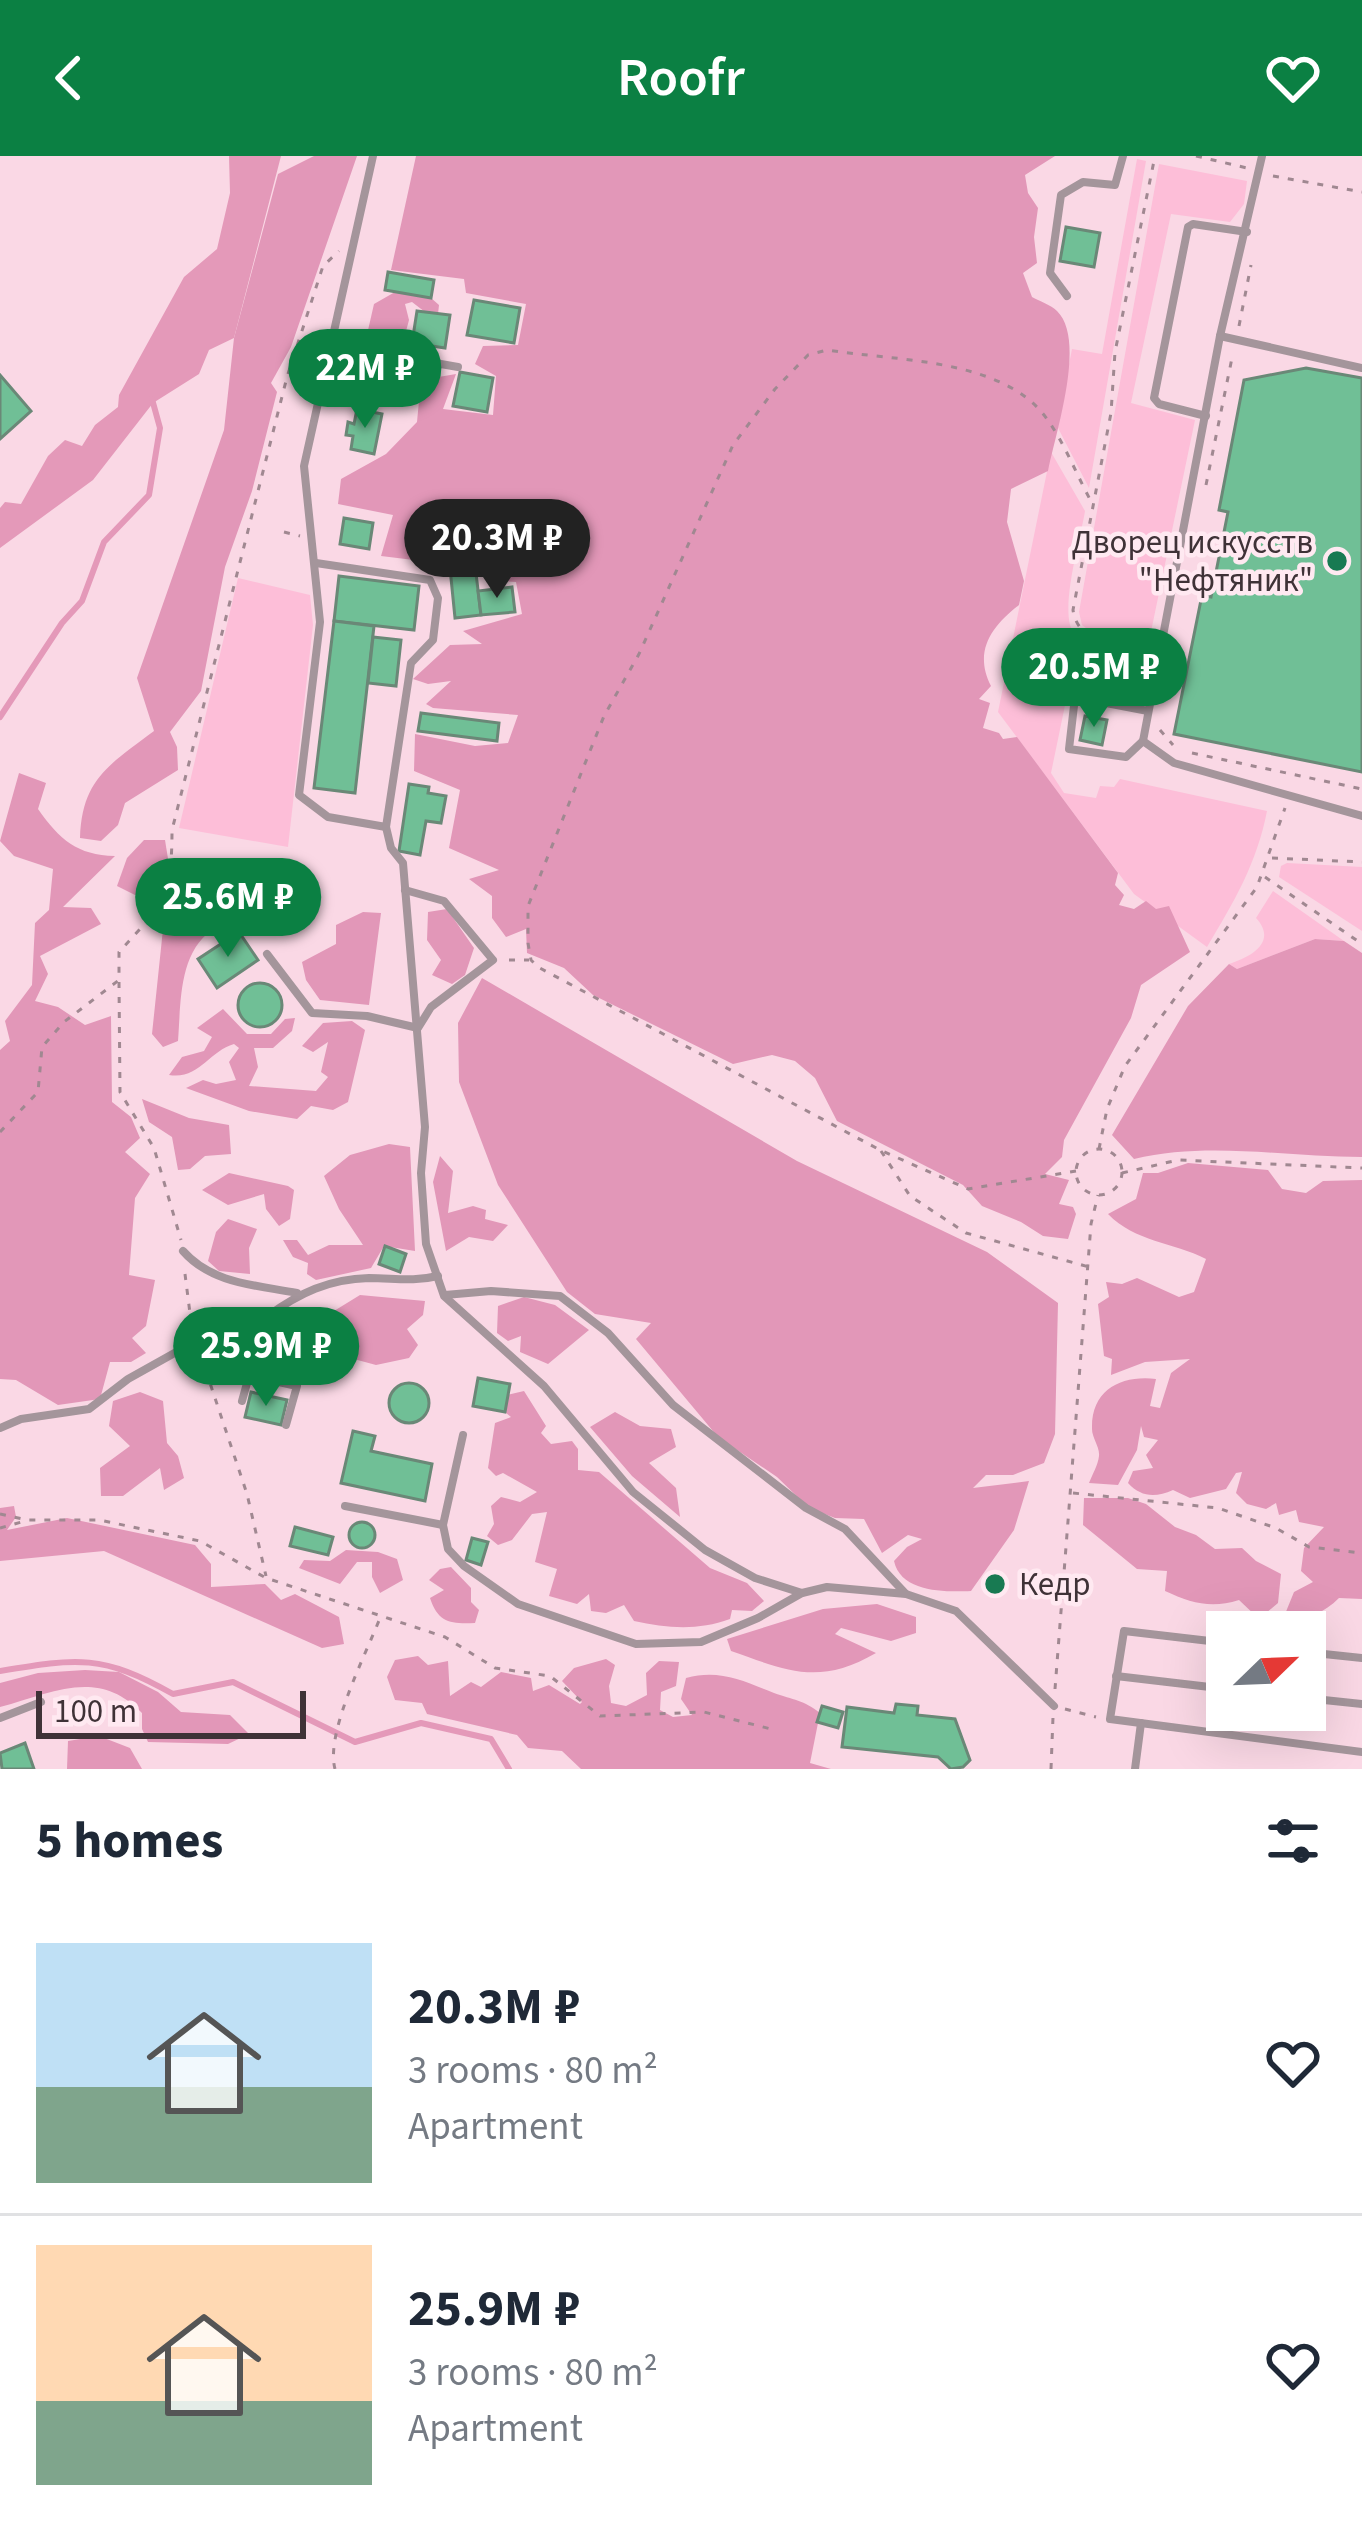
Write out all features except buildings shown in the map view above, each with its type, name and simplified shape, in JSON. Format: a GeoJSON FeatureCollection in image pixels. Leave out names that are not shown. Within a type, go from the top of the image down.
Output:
{"type":"FeatureCollection","features":[{"type":"Feature","properties":{"kind":"lane"},"geometry":{"type":"LineString","coordinates":[[373,156],[304,466],[320,622],[299,795],[328,817],[386,827]]}},
{"type":"Feature","properties":{"kind":"lane"},"geometry":{"type":"LineString","coordinates":[[1067,296],[1050,273],[1061,196],[1083,182],[1114,185],[1123,156]]}},
{"type":"Feature","properties":{"kind":"lane"},"geometry":{"type":"LineString","coordinates":[[1148,711],[1075,697],[1069,748],[1126,757],[1143,741],[1220,336],[1262,156]]}},
{"type":"Feature","properties":{"kind":"lane"},"geometry":{"type":"LineString","coordinates":[[1206,416],[1159,404],[1154,398],[1188,227],[1246,232]]}},
{"type":"Feature","properties":{"kind":"lane"},"geometry":{"type":"LineString","coordinates":[[1220,336],[1362,368]]}},
{"type":"Feature","properties":{"kind":"lane"},"geometry":{"type":"LineString","coordinates":[[332,346],[458,367]]}},
{"type":"Feature","properties":{"kind":"lane"},"geometry":{"type":"LineString","coordinates":[[316,562],[430,580],[438,598],[433,640],[411,663],[386,827],[391,848],[403,863],[425,1127],[421,1174],[426,1244],[444,1296],[544,1386],[633,1492],[705,1550],[755,1578],[802,1594]]}},
{"type":"Feature","properties":{"kind":"lane"},"geometry":{"type":"LineString","coordinates":[[1143,741],[1174,763],[1362,817]]}},
{"type":"Feature","properties":{"kind":"lane"},"geometry":{"type":"LineString","coordinates":[[405,890],[444,901],[493,960],[431,1007],[418,1028]]}},
{"type":"Feature","properties":{"kind":"lane"},"geometry":{"type":"LineString","coordinates":[[267,954],[311,1013],[367,1016],[418,1028]]}},
{"type":"Feature","properties":{"kind":"lane"},"geometry":{"type":"LineString","coordinates":[[183,1251],[198,1268],[220,1278],[298,1293],[370,1278],[412,1282],[438,1276]]}},
{"type":"Feature","properties":{"kind":"lane"},"geometry":{"type":"LineString","coordinates":[[444,1296],[491,1291],[560,1296],[608,1333],[674,1405],[806,1508],[845,1529],[906,1594]]}},
{"type":"Feature","properties":{"kind":"lane"},"geometry":{"type":"LineString","coordinates":[[0,1428],[89,1409],[128,1379],[196,1341],[268,1316],[298,1293]]}},
{"type":"Feature","properties":{"kind":"lane"},"geometry":{"type":"LineString","coordinates":[[256,1377],[268,1316]]}},
{"type":"Feature","properties":{"kind":"lane"},"geometry":{"type":"LineString","coordinates":[[242,1401],[249,1376],[297,1386],[286,1425]]}},
{"type":"Feature","properties":{"kind":"lane"},"geometry":{"type":"LineString","coordinates":[[463,1436],[443,1525],[448,1549],[464,1567],[518,1604],[636,1644],[701,1642],[827,1587],[906,1594],[956,1611],[1054,1706]]}},
{"type":"Feature","properties":{"kind":"lane"},"geometry":{"type":"LineString","coordinates":[[345,1506],[443,1525]]}},
{"type":"Feature","properties":{"kind":"lane"},"geometry":{"type":"LineString","coordinates":[[1206,1641],[1124,1631],[1110,1719],[1362,1752]]}},
{"type":"Feature","properties":{"kind":"lane"},"geometry":{"type":"LineString","coordinates":[[1326,1654],[1362,1658]]}},
{"type":"Feature","properties":{"kind":"lane"},"geometry":{"type":"LineString","coordinates":[[1117,1676],[1206,1687]]}},
{"type":"Feature","properties":{"kind":"lane"},"geometry":{"type":"LineString","coordinates":[[1326,1700],[1362,1704]]}},
{"type":"Feature","properties":{"kind":"lane"},"geometry":{"type":"LineString","coordinates":[[0,1718],[41,1702]]}},
{"type":"Feature","properties":{"kind":"lane"},"geometry":{"type":"LineString","coordinates":[[1135,1769],[1141,1723]]}},
{"type":"Feature","properties":{"kind":"path"},"geometry":{"type":"LineString","coordinates":[[1155,156],[1115,352],[1111,412],[1074,599],[1076,626],[1085,636],[1157,657]]}},
{"type":"Feature","properties":{"kind":"path"},"geometry":{"type":"LineString","coordinates":[[1196,156],[1362,192]]}},
{"type":"Feature","properties":{"kind":"path"},"geometry":{"type":"LineString","coordinates":[[266,1578],[247,1494],[189,1317],[183,1251],[154,1148],[120,1093],[119,952],[158,909],[168,889],[172,830],[287,377],[323,266],[356,239]]}},
{"type":"Feature","properties":{"kind":"path"},"geometry":{"type":"LineString","coordinates":[[1204,500],[1256,246]]}},
{"type":"Feature","properties":{"kind":"path"},"geometry":{"type":"LineString","coordinates":[[531,960],[528,906],[604,716],[639,654],[734,445],[775,389],[808,355],[827,350],[987,374],[1024,393],[1048,420],[1092,503]]}},
{"type":"Feature","properties":{"kind":"path"},"geometry":{"type":"LineString","coordinates":[[1158,721],[1177,750],[1362,789]]}},
{"type":"Feature","properties":{"kind":"path"},"geometry":{"type":"LineString","coordinates":[[1100,1149],[1107,1109],[1125,1066],[1237,920],[1263,875],[1289,795]]}},
{"type":"Feature","properties":{"kind":"path"},"geometry":{"type":"LineString","coordinates":[[1270,858],[1362,862]]}},
{"type":"Feature","properties":{"kind":"path"},"geometry":{"type":"LineString","coordinates":[[1263,875],[1362,944]]}},
{"type":"Feature","properties":{"kind":"path"},"geometry":{"type":"LineString","coordinates":[[493,960],[531,960],[880,1150],[968,1189],[1076,1171]]}},
{"type":"Feature","properties":{"kind":"path"},"geometry":{"type":"LineString","coordinates":[[0,1132],[38,1092],[42,1047],[64,1022],[119,980]]}},
{"type":"Feature","properties":{"kind":"path"},"geometry":{"type":"LineString","coordinates":[[1100,1149],[1116,1156],[1122,1173],[1115,1189],[1098,1195],[1082,1188],[1076,1171],[1083,1155],[1100,1149]]}},
{"type":"Feature","properties":{"kind":"path"},"geometry":{"type":"LineString","coordinates":[[880,1150],[910,1196],[965,1233],[1091,1268]]}},
{"type":"Feature","properties":{"kind":"path"},"geometry":{"type":"LineString","coordinates":[[1122,1173],[1178,1160],[1362,1168]]}},
{"type":"Feature","properties":{"kind":"path"},"geometry":{"type":"LineString","coordinates":[[1051,1769],[1091,1224],[1098,1195]]}},
{"type":"Feature","properties":{"kind":"path"},"geometry":{"type":"LineString","coordinates":[[1072,1493],[1218,1508],[1276,1528],[1309,1547],[1362,1553]]}},
{"type":"Feature","properties":{"kind":"path"},"geometry":{"type":"LineString","coordinates":[[0,1514],[27,1520],[98,1520],[200,1541],[266,1578],[445,1637],[495,1668],[550,1676],[600,1716],[704,1712],[775,1730]]}},
{"type":"Feature","properties":{"kind":"path"},"geometry":{"type":"LineString","coordinates":[[0,1528],[27,1520]]}},
{"type":"Feature","properties":{"kind":"path"},"geometry":{"type":"LineString","coordinates":[[335,1769],[332,1756],[346,1706],[381,1616]]}},
{"type":"Feature","properties":{"kind":"path"},"geometry":{"type":"LineString","coordinates":[[1054,1706],[1110,1719]]}},
{"type":"Feature","properties":{"kind":"shaded area"},"geometry":{"type":"Polygon","coordinates":[[[229,156],[281,156],[234,338],[209,350],[199,374],[153,403],[93,480],[0,548],[0,508],[5,502],[21,504],[48,456],[65,440],[82,446],[95,425],[118,407],[119,395],[184,277],[217,249],[230,193],[229,156]]]}},
{"type":"Feature","properties":{"kind":"shaded area"},"geometry":{"type":"Polygon","coordinates":[[[314,156],[357,156],[291,347],[271,383],[277,392],[252,491],[225,567],[201,691],[170,732],[177,747],[178,770],[125,803],[118,825],[101,841],[80,838],[92,787],[111,764],[154,731],[137,678],[224,430],[234,338],[278,174],[314,156]]]}},
{"type":"Feature","properties":{"kind":"shaded area"},"geometry":{"type":"Polygon","coordinates":[[[416,156],[1055,156],[1025,175],[1028,193],[1038,208],[1037,263],[1023,273],[1032,297],[1054,309],[1066,325],[1069,365],[1048,471],[1011,489],[1007,522],[1024,581],[1019,605],[988,640],[984,662],[991,686],[979,699],[990,703],[983,728],[1003,739],[1017,737],[1118,873],[1115,885],[1124,895],[1119,905],[1134,909],[1146,901],[1156,909],[1169,906],[1190,952],[1141,985],[1131,1018],[1064,1140],[1062,1157],[1045,1174],[1069,1180],[1059,1204],[1073,1207],[1076,1214],[1068,1239],[1043,1236],[982,1206],[963,1185],[837,1121],[815,1078],[795,1061],[772,1055],[733,1064],[593,995],[564,968],[527,953],[526,929],[506,937],[492,918],[492,896],[469,879],[499,870],[449,848],[460,790],[414,771],[415,734],[475,746],[508,743],[518,715],[433,708],[426,704],[451,681],[428,684],[413,679],[450,645],[482,644],[463,631],[522,614],[516,582],[486,580],[463,537],[430,562],[381,556],[393,515],[338,504],[341,479],[386,454],[417,422],[421,380],[456,374],[443,409],[493,415],[496,376],[475,364],[483,346],[518,345],[526,304],[466,293],[464,279],[391,270],[416,156]]]}},
{"type":"Feature","properties":{"kind":"shaded area"},"geometry":{"type":"Polygon","coordinates":[[[1137,159],[1146,161],[1089,488],[1057,426],[1072,349],[1102,354],[1137,159]]]}},
{"type":"Feature","properties":{"kind":"shaded area"},"geometry":{"type":"Polygon","coordinates":[[[1159,164],[1247,181],[1244,204],[1230,222],[1171,214],[1131,403],[1195,420],[1148,646],[1090,631],[1082,625],[1079,612],[1159,164]]]}},
{"type":"Feature","properties":{"kind":"shaded area"},"geometry":{"type":"Polygon","coordinates":[[[395,292],[431,298],[439,305],[438,314],[425,312],[412,302],[405,304],[409,320],[405,335],[382,342],[366,339],[374,304],[395,292]]]}},
{"type":"Feature","properties":{"kind":"shaded area"},"geometry":{"type":"Polygon","coordinates":[[[1051,452],[1085,511],[1069,594],[1070,625],[1090,645],[1148,663],[1141,682],[1124,694],[1069,686],[1051,773],[1064,793],[1096,798],[1100,786],[1114,787],[1120,779],[1267,811],[1251,865],[1207,947],[1134,894],[998,712],[1051,452]]]}},
{"type":"Feature","properties":{"kind":"shaded area"},"geometry":{"type":"Polygon","coordinates":[[[238,578],[310,595],[313,625],[288,847],[179,828],[238,578]]]}},
{"type":"Feature","properties":{"kind":"shaded area"},"geometry":{"type":"Polygon","coordinates":[[[19,773],[46,783],[38,809],[62,837],[90,853],[115,856],[63,907],[91,908],[101,924],[40,956],[48,974],[35,1001],[58,1007],[85,1025],[111,1016],[112,1102],[131,1117],[140,1138],[125,1152],[150,1174],[135,1198],[129,1275],[155,1280],[146,1326],[132,1338],[146,1353],[131,1362],[110,1362],[100,1399],[58,1405],[16,1380],[0,1379],[0,1050],[10,1041],[5,1021],[32,985],[35,923],[49,910],[53,869],[14,856],[0,841],[19,773]]]}},
{"type":"Feature","properties":{"kind":"shaded area"},"geometry":{"type":"Polygon","coordinates":[[[144,840],[165,840],[169,865],[161,886],[135,895],[117,886],[127,858],[144,840]]]}},
{"type":"Feature","properties":{"kind":"shaded area"},"geometry":{"type":"Polygon","coordinates":[[[1281,866],[1362,867],[1362,931],[1279,877],[1281,866]]]}},
{"type":"Feature","properties":{"kind":"shaded area"},"geometry":{"type":"Polygon","coordinates":[[[205,882],[258,897],[257,907],[222,923],[201,940],[183,981],[178,1041],[163,1047],[152,1034],[163,929],[185,919],[187,903],[205,882]]]}},
{"type":"Feature","properties":{"kind":"shaded area"},"geometry":{"type":"Polygon","coordinates":[[[1273,891],[1344,941],[1315,939],[1237,969],[1229,964],[1253,953],[1263,941],[1256,918],[1273,891]]]}},
{"type":"Feature","properties":{"kind":"shaded area"},"geometry":{"type":"Polygon","coordinates":[[[447,909],[474,948],[465,975],[452,984],[432,975],[441,960],[427,940],[428,912],[447,909]]]}},
{"type":"Feature","properties":{"kind":"shaded area"},"geometry":{"type":"Polygon","coordinates":[[[363,912],[381,913],[369,1005],[320,1000],[306,980],[302,962],[336,944],[336,925],[363,912]]]}},
{"type":"Feature","properties":{"kind":"shaded area"},"geometry":{"type":"Polygon","coordinates":[[[1315,939],[1344,941],[1362,953],[1362,1157],[1219,1150],[1134,1159],[1112,1135],[1188,1006],[1229,964],[1237,969],[1315,939]]]}},
{"type":"Feature","properties":{"kind":"shaded area"},"geometry":{"type":"Polygon","coordinates":[[[482,978],[797,1161],[987,1252],[1058,1303],[1055,1434],[1044,1463],[1013,1475],[986,1475],[973,1488],[1029,1481],[1014,1530],[971,1591],[926,1588],[898,1572],[894,1561],[922,1539],[908,1535],[882,1553],[864,1519],[835,1518],[809,1508],[777,1477],[718,1437],[636,1339],[651,1323],[595,1314],[567,1292],[498,1185],[459,1082],[458,1023],[482,978]]]}},
{"type":"Feature","properties":{"kind":"shaded area"},"geometry":{"type":"Polygon","coordinates":[[[223,1009],[247,1034],[271,1034],[285,1019],[295,1018],[292,1031],[273,1048],[254,1048],[258,1067],[249,1086],[316,1091],[328,1077],[321,1072],[328,1042],[313,1052],[302,1046],[323,1023],[352,1021],[365,1030],[348,1102],[333,1110],[311,1106],[297,1119],[249,1111],[186,1088],[203,1080],[216,1084],[236,1080],[229,1062],[239,1048],[234,1044],[188,1073],[169,1075],[182,1057],[204,1051],[212,1037],[197,1028],[223,1009]]]}},
{"type":"Feature","properties":{"kind":"shaded area"},"geometry":{"type":"Polygon","coordinates":[[[142,1099],[189,1118],[229,1125],[231,1154],[205,1156],[190,1169],[178,1170],[172,1137],[149,1122],[142,1099]]]}},
{"type":"Feature","properties":{"kind":"shaded area"},"geometry":{"type":"Polygon","coordinates":[[[389,1144],[410,1147],[415,1251],[384,1246],[371,1268],[316,1280],[307,1274],[308,1263],[293,1257],[283,1240],[297,1240],[308,1255],[329,1245],[363,1245],[324,1176],[350,1155],[389,1144]]]}},
{"type":"Feature","properties":{"kind":"shaded area"},"geometry":{"type":"Polygon","coordinates":[[[440,1156],[453,1171],[448,1213],[473,1206],[486,1210],[485,1219],[508,1225],[493,1241],[469,1237],[446,1251],[433,1182],[440,1156]]]}},
{"type":"Feature","properties":{"kind":"shaded area"},"geometry":{"type":"Polygon","coordinates":[[[1188,1163],[1268,1170],[1282,1189],[1306,1193],[1323,1181],[1362,1180],[1362,1599],[1339,1598],[1321,1611],[1286,1611],[1294,1592],[1313,1582],[1301,1571],[1304,1548],[1324,1527],[1299,1522],[1296,1510],[1279,1515],[1276,1503],[1266,1509],[1247,1504],[1236,1493],[1242,1472],[1236,1473],[1226,1489],[1190,1498],[1173,1490],[1154,1495],[1138,1491],[1128,1483],[1133,1471],[1153,1468],[1146,1455],[1158,1440],[1144,1437],[1141,1426],[1137,1450],[1118,1485],[1089,1483],[1099,1456],[1093,1415],[1103,1395],[1121,1383],[1156,1379],[1150,1406],[1160,1408],[1171,1373],[1190,1359],[1145,1362],[1111,1375],[1112,1359],[1104,1356],[1098,1304],[1109,1297],[1106,1282],[1122,1284],[1137,1278],[1179,1297],[1194,1292],[1206,1259],[1142,1236],[1108,1214],[1136,1199],[1143,1173],[1188,1163]]]}},
{"type":"Feature","properties":{"kind":"shaded area"},"geometry":{"type":"Polygon","coordinates":[[[229,1173],[294,1190],[290,1219],[279,1226],[266,1209],[264,1194],[228,1205],[202,1190],[229,1173]]]}},
{"type":"Feature","properties":{"kind":"shaded area"},"geometry":{"type":"Polygon","coordinates":[[[228,1219],[257,1229],[249,1248],[250,1274],[219,1271],[208,1261],[216,1232],[228,1219]]]}},
{"type":"Feature","properties":{"kind":"shaded area"},"geometry":{"type":"Polygon","coordinates":[[[360,1295],[425,1301],[423,1315],[407,1329],[418,1345],[409,1358],[376,1365],[339,1355],[335,1364],[320,1367],[334,1311],[360,1295]]]}},
{"type":"Feature","properties":{"kind":"shaded area"},"geometry":{"type":"Polygon","coordinates":[[[524,1297],[555,1305],[589,1330],[548,1364],[520,1352],[521,1336],[508,1341],[497,1333],[498,1306],[524,1297]]]}},
{"type":"Feature","properties":{"kind":"shaded area"},"geometry":{"type":"Polygon","coordinates":[[[524,1391],[546,1426],[541,1433],[551,1444],[572,1441],[578,1449],[578,1470],[599,1472],[710,1568],[747,1583],[764,1601],[752,1611],[732,1610],[730,1619],[682,1627],[634,1621],[624,1605],[606,1613],[591,1611],[589,1594],[577,1604],[549,1596],[557,1569],[535,1562],[547,1512],[532,1514],[512,1540],[498,1545],[487,1536],[494,1524],[491,1506],[501,1497],[520,1502],[537,1492],[503,1473],[496,1476],[488,1468],[495,1423],[511,1417],[505,1412],[507,1395],[524,1391]]]}},
{"type":"Feature","properties":{"kind":"shaded area"},"geometry":{"type":"Polygon","coordinates":[[[140,1392],[163,1401],[167,1443],[178,1456],[184,1478],[164,1490],[160,1468],[123,1496],[101,1496],[100,1468],[130,1446],[109,1426],[113,1401],[140,1392]]]}},
{"type":"Feature","properties":{"kind":"shaded area"},"geometry":{"type":"Polygon","coordinates":[[[615,1412],[640,1426],[671,1429],[676,1447],[649,1463],[676,1488],[680,1517],[632,1476],[590,1427],[615,1412]]]}},
{"type":"Feature","properties":{"kind":"shaded area"},"geometry":{"type":"Polygon","coordinates":[[[1084,1498],[1128,1498],[1146,1504],[1215,1549],[1242,1548],[1281,1574],[1278,1603],[1268,1611],[1251,1611],[1239,1600],[1219,1604],[1184,1599],[1165,1591],[1167,1571],[1137,1569],[1083,1525],[1084,1498]]]}},
{"type":"Feature","properties":{"kind":"shaded area"},"geometry":{"type":"Polygon","coordinates":[[[14,1506],[16,1517],[7,1530],[67,1518],[195,1545],[211,1564],[211,1587],[265,1584],[281,1600],[295,1594],[339,1617],[344,1644],[322,1648],[104,1551],[0,1561],[0,1508],[14,1506]]]}},
{"type":"Feature","properties":{"kind":"shaded area"},"geometry":{"type":"Polygon","coordinates":[[[346,1550],[397,1559],[403,1580],[380,1593],[372,1577],[372,1562],[357,1562],[340,1584],[299,1568],[304,1560],[330,1561],[346,1550]]]}},
{"type":"Feature","properties":{"kind":"shaded area"},"geometry":{"type":"Polygon","coordinates":[[[451,1567],[471,1588],[471,1602],[479,1610],[475,1623],[446,1620],[433,1606],[430,1598],[444,1590],[429,1580],[440,1569],[451,1567]]]}},
{"type":"Feature","properties":{"kind":"shaded area"},"geometry":{"type":"Polygon","coordinates":[[[877,1604],[916,1617],[916,1633],[891,1641],[841,1628],[835,1634],[876,1653],[837,1669],[787,1669],[731,1651],[727,1639],[823,1609],[877,1604]]]}},
{"type":"Feature","properties":{"kind":"shaded area"},"geometry":{"type":"Polygon","coordinates":[[[418,1656],[428,1665],[448,1661],[450,1696],[471,1682],[481,1687],[501,1672],[531,1678],[533,1691],[549,1685],[580,1704],[562,1681],[574,1668],[606,1659],[615,1665],[609,1686],[611,1703],[626,1706],[647,1695],[646,1673],[659,1661],[679,1662],[676,1686],[661,1692],[660,1710],[673,1717],[692,1715],[681,1699],[686,1678],[710,1675],[741,1681],[820,1713],[810,1763],[831,1769],[581,1769],[562,1751],[528,1748],[517,1735],[427,1714],[422,1703],[395,1700],[387,1677],[395,1660],[418,1656]]]}},
{"type":"Feature","properties":{"kind":"shaded area"},"geometry":{"type":"Polygon","coordinates":[[[119,1672],[158,1692],[181,1712],[230,1715],[249,1734],[228,1744],[148,1742],[142,1713],[125,1699],[91,1687],[56,1691],[0,1707],[0,1683],[38,1673],[119,1672]]]}},
{"type":"Feature","properties":{"kind":"shaded area"},"geometry":{"type":"Polygon","coordinates":[[[99,1736],[130,1748],[142,1769],[67,1769],[68,1741],[99,1736]]]}},
{"type":"Feature","properties":{"kind":"waterway"},"geometry":{"type":"LineString","coordinates":[[0,717],[62,623],[82,601],[104,542],[149,495],[160,428],[152,399]]}},
{"type":"Feature","properties":{"kind":"waterway"},"geometry":{"type":"LineString","coordinates":[[0,1671],[89,1663],[127,1672],[173,1694],[233,1682],[355,1742],[421,1723],[491,1739],[509,1769]]}},
{"type":"Feature","properties":{"kind":"place","name":"Дворец искусств \"Нефтяник\""},"geometry":{"type":"Point","coordinates":[1337,561]}},
{"type":"Feature","properties":{"kind":"place","name":"Кедр"},"geometry":{"type":"Point","coordinates":[995,1584]}}]}
